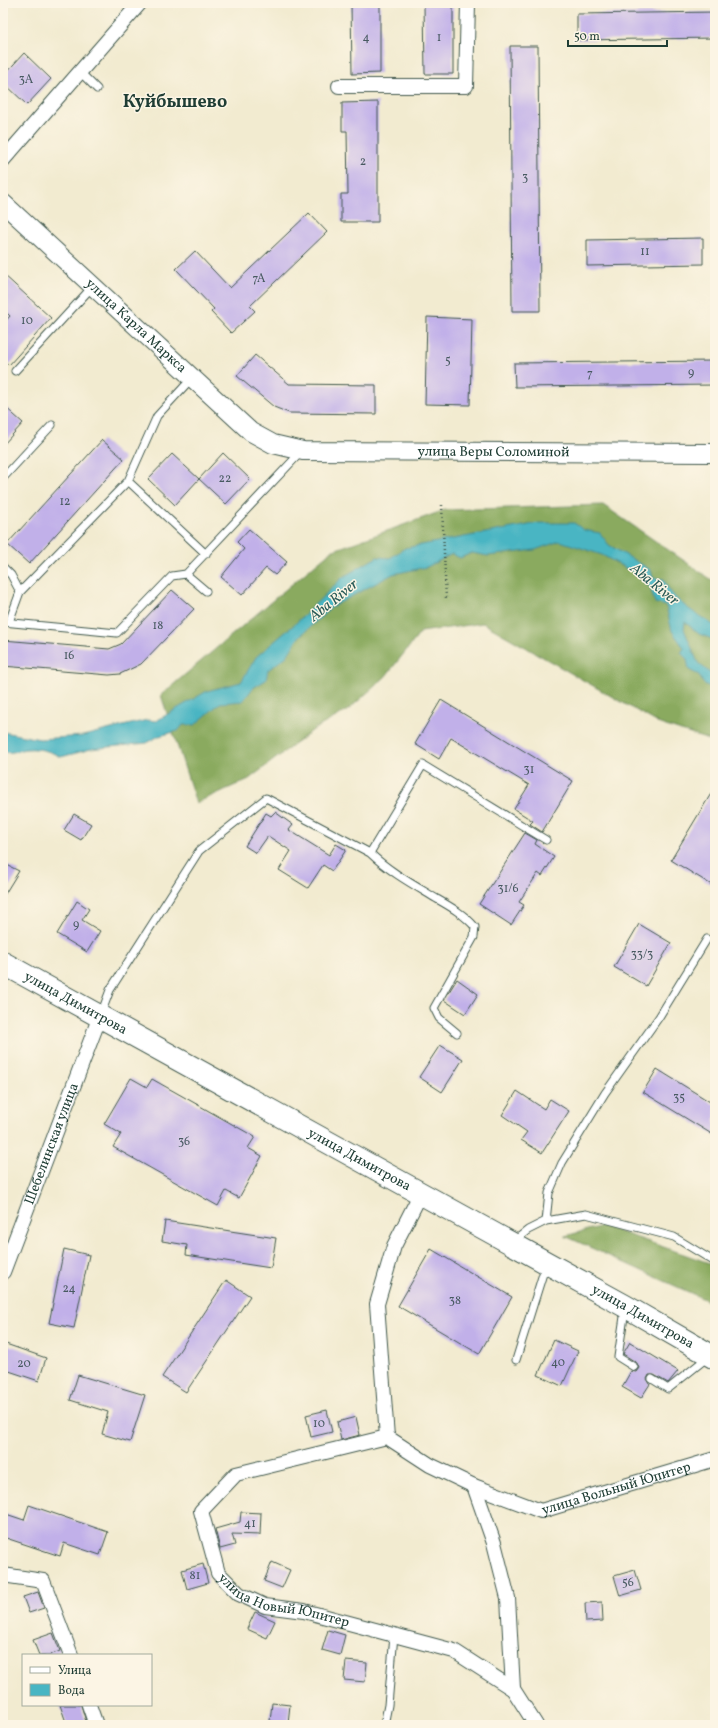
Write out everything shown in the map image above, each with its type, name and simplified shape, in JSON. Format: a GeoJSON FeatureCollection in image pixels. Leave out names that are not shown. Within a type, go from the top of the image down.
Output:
{"type":"FeatureCollection","features":[{"type":"Feature","properties":{"kind":"main road","name":"улица Димитрова"},"geometry":{"type":"LineString","coordinates":[[3,963],[512,1243],[625,1306],[712,1357]]}},
{"type":"Feature","properties":{"kind":"street"},"geometry":{"type":"LineString","coordinates":[[3,160],[140,3]]}},
{"type":"Feature","properties":{"kind":"street"},"geometry":{"type":"LineString","coordinates":[[339,86],[466,86],[468,3]]}},
{"type":"Feature","properties":{"kind":"street","name":"улица Карла Маркса"},"geometry":{"type":"LineString","coordinates":[[3,203],[251,432],[273,444]]}},
{"type":"Feature","properties":{"kind":"street","name":"улица Веры Соломиной"},"geometry":{"type":"LineString","coordinates":[[273,444],[302,451],[715,453]]}},
{"type":"Feature","properties":{"kind":"street","name":"Шебелинская улица"},"geometry":{"type":"LineString","coordinates":[[3,1272],[100,1016]]}},
{"type":"Feature","properties":{"kind":"street"},"geometry":{"type":"LineString","coordinates":[[421,1193],[394,1246],[377,1304],[387,1437],[430,1465],[474,1486]]}},
{"type":"Feature","properties":{"kind":"street","name":"улица Новый Юпитер"},"geometry":{"type":"LineString","coordinates":[[387,1437],[236,1474],[201,1511],[218,1572],[239,1594],[265,1606],[304,1611],[454,1651],[513,1689],[536,1725]]}},
{"type":"Feature","properties":{"kind":"street","name":"улица Вольный Юпитер"},"geometry":{"type":"LineString","coordinates":[[474,1486],[541,1511],[715,1459]]}},
{"type":"Feature","properties":{"kind":"street","name":"улица Новый Юпитер"},"geometry":{"type":"LineString","coordinates":[[474,1486],[494,1543],[508,1598],[513,1689]]}},
{"type":"Feature","properties":{"kind":"street"},"geometry":{"type":"LineString","coordinates":[[3,1575],[43,1581],[70,1654]]}},
{"type":"Feature","properties":{"kind":"street"},"geometry":{"type":"LineString","coordinates":[[89,1706],[96,1725]]}},
{"type":"Feature","properties":{"kind":"lane"},"geometry":{"type":"LineString","coordinates":[[80,72],[97,89]]}},
{"type":"Feature","properties":{"kind":"lane"},"geometry":{"type":"LineString","coordinates":[[16,371],[93,286]]}},
{"type":"Feature","properties":{"kind":"lane"},"geometry":{"type":"LineString","coordinates":[[192,378],[157,416],[128,481],[20,592],[6,622],[116,633],[172,576],[186,574],[302,451]]}},
{"type":"Feature","properties":{"kind":"lane"},"geometry":{"type":"LineString","coordinates":[[3,478],[52,425]]}},
{"type":"Feature","properties":{"kind":"lane"},"geometry":{"type":"LineString","coordinates":[[128,481],[206,554]]}},
{"type":"Feature","properties":{"kind":"lane"},"geometry":{"type":"LineString","coordinates":[[3,567],[11,575],[20,592]]}},
{"type":"Feature","properties":{"kind":"lane"},"geometry":{"type":"LineString","coordinates":[[186,574],[206,591]]}},
{"type":"Feature","properties":{"kind":"lane"},"geometry":{"type":"LineString","coordinates":[[370,854],[423,765],[546,840]]}},
{"type":"Feature","properties":{"kind":"lane"},"geometry":{"type":"LineString","coordinates":[[100,1016],[110,990],[199,851],[266,798],[370,854],[384,867],[456,910],[468,919],[475,927],[474,937],[434,1008],[439,1018],[457,1033]]}},
{"type":"Feature","properties":{"kind":"lane"},"geometry":{"type":"LineString","coordinates":[[546,1221],[549,1193],[562,1163],[606,1093],[659,1017],[707,939]]}},
{"type":"Feature","properties":{"kind":"lane"},"geometry":{"type":"LineString","coordinates":[[512,1243],[528,1230],[546,1221],[586,1214],[674,1237],[715,1262]]}},
{"type":"Feature","properties":{"kind":"lane"},"geometry":{"type":"LineString","coordinates":[[516,1360],[546,1262]]}},
{"type":"Feature","properties":{"kind":"lane"},"geometry":{"type":"LineString","coordinates":[[625,1306],[618,1357],[634,1367]]}},
{"type":"Feature","properties":{"kind":"lane"},"geometry":{"type":"LineString","coordinates":[[652,1379],[668,1389],[712,1357]]}},
{"type":"Feature","properties":{"kind":"lane"},"geometry":{"type":"LineString","coordinates":[[384,1725],[388,1705],[394,1635]]}},
{"type":"Feature","properties":{"kind":"path"},"geometry":{"type":"LineString","coordinates":[[442,505],[446,599]]}},
{"type":"Feature","properties":{"kind":"green space"},"geometry":{"type":"Polygon","coordinates":[[[603,505],[715,582],[715,742],[660,724],[483,623],[421,632],[385,677],[348,710],[313,730],[249,779],[196,803],[161,695],[331,551],[445,510],[603,505]]]}},
{"type":"Feature","properties":{"kind":"green space"},"geometry":{"type":"Polygon","coordinates":[[[603,1226],[715,1265],[715,1304],[565,1236],[603,1226]]]}},
{"type":"Feature","properties":{"kind":"water","name":"Aba River"},"geometry":{"type":"Polygon","coordinates":[[[539,523],[574,523],[584,530],[600,533],[609,545],[651,570],[653,578],[664,579],[667,587],[678,600],[715,626],[715,640],[699,634],[685,622],[684,629],[698,663],[715,677],[715,690],[703,683],[699,675],[689,670],[687,659],[681,653],[684,648],[672,631],[666,606],[655,603],[650,587],[631,571],[602,555],[560,541],[535,550],[488,556],[472,553],[460,558],[452,554],[427,567],[393,574],[332,607],[299,637],[287,656],[268,670],[266,680],[253,688],[243,701],[220,703],[195,725],[183,725],[178,731],[159,736],[147,743],[91,749],[61,757],[36,749],[24,749],[15,752],[3,751],[3,732],[40,739],[83,736],[147,720],[156,721],[207,691],[241,682],[256,657],[296,623],[343,577],[377,557],[390,558],[405,548],[539,523]]]}},
{"type":"Feature","properties":{"kind":"building"},"geometry":{"type":"Polygon","coordinates":[[[351,3],[380,3],[380,73],[352,74],[351,3]]]}},
{"type":"Feature","properties":{"kind":"building"},"geometry":{"type":"Polygon","coordinates":[[[424,3],[453,3],[453,74],[425,74],[424,3]]]}},
{"type":"Feature","properties":{"kind":"building"},"geometry":{"type":"Polygon","coordinates":[[[715,12],[715,38],[577,40],[577,14],[715,12]]]}},
{"type":"Feature","properties":{"kind":"building"},"geometry":{"type":"Polygon","coordinates":[[[510,46],[538,46],[540,311],[512,311],[510,46]]]}},
{"type":"Feature","properties":{"kind":"building"},"geometry":{"type":"Polygon","coordinates":[[[24,53],[51,79],[27,105],[3,82],[3,76],[24,53]]]}},
{"type":"Feature","properties":{"kind":"building"},"geometry":{"type":"Polygon","coordinates":[[[378,102],[378,222],[341,222],[341,194],[348,194],[347,131],[342,131],[342,103],[378,102]]]}},
{"type":"Feature","properties":{"kind":"building"},"geometry":{"type":"Polygon","coordinates":[[[309,213],[327,232],[250,306],[255,311],[231,333],[211,312],[214,309],[176,269],[195,251],[230,288],[309,213]]]}},
{"type":"Feature","properties":{"kind":"building"},"geometry":{"type":"Polygon","coordinates":[[[703,238],[703,264],[587,266],[587,240],[703,238]]]}},
{"type":"Feature","properties":{"kind":"building"},"geometry":{"type":"Polygon","coordinates":[[[3,274],[51,318],[9,365],[3,360],[3,324],[10,316],[3,309],[3,274]]]}},
{"type":"Feature","properties":{"kind":"building"},"geometry":{"type":"Polygon","coordinates":[[[427,317],[472,319],[470,405],[425,404],[427,317]]]}},
{"type":"Feature","properties":{"kind":"building"},"geometry":{"type":"Polygon","coordinates":[[[255,355],[289,384],[376,385],[376,414],[289,413],[274,407],[237,376],[255,355]]]}},
{"type":"Feature","properties":{"kind":"building"},"geometry":{"type":"Polygon","coordinates":[[[715,361],[715,385],[515,387],[514,363],[715,361]]]}},
{"type":"Feature","properties":{"kind":"building"},"geometry":{"type":"Polygon","coordinates":[[[3,405],[23,423],[3,445],[3,405]]]}},
{"type":"Feature","properties":{"kind":"building"},"geometry":{"type":"Polygon","coordinates":[[[102,440],[124,459],[29,564],[7,544],[102,440]]]}},
{"type":"Feature","properties":{"kind":"building"},"geometry":{"type":"Polygon","coordinates":[[[223,453],[250,479],[226,504],[199,479],[223,453]]]}},
{"type":"Feature","properties":{"kind":"building"},"geometry":{"type":"Polygon","coordinates":[[[172,454],[199,479],[175,505],[148,479],[172,454]]]}},
{"type":"Feature","properties":{"kind":"building"},"geometry":{"type":"Polygon","coordinates":[[[249,529],[287,562],[275,575],[266,568],[242,595],[221,577],[244,549],[237,542],[249,529]]]}},
{"type":"Feature","properties":{"kind":"building"},"geometry":{"type":"Polygon","coordinates":[[[172,590],[194,609],[141,664],[120,674],[109,675],[3,666],[3,640],[109,649],[121,644],[172,590]]]}},
{"type":"Feature","properties":{"kind":"building"},"geometry":{"type":"Polygon","coordinates":[[[441,700],[573,781],[542,832],[530,824],[533,821],[514,809],[529,785],[451,738],[439,759],[415,744],[441,700]]]}},
{"type":"Feature","properties":{"kind":"building"},"geometry":{"type":"Polygon","coordinates":[[[715,787],[715,887],[671,860],[715,787]]]}},
{"type":"Feature","properties":{"kind":"building"},"geometry":{"type":"Polygon","coordinates":[[[275,812],[293,825],[289,830],[329,855],[336,844],[346,850],[332,871],[323,865],[308,888],[279,870],[291,851],[268,836],[256,853],[245,846],[266,813],[271,816],[275,812]]]}},
{"type":"Feature","properties":{"kind":"building"},"geometry":{"type":"Polygon","coordinates":[[[74,814],[91,824],[81,840],[64,830],[74,814]]]}},
{"type":"Feature","properties":{"kind":"building"},"geometry":{"type":"Polygon","coordinates":[[[525,833],[537,840],[535,844],[554,857],[542,876],[538,873],[519,902],[524,905],[511,925],[479,904],[525,833]]]}},
{"type":"Feature","properties":{"kind":"building"},"geometry":{"type":"Polygon","coordinates":[[[3,863],[19,871],[3,897],[3,863]]]}},
{"type":"Feature","properties":{"kind":"building"},"geometry":{"type":"Polygon","coordinates":[[[77,901],[89,909],[82,920],[100,931],[87,952],[57,934],[77,901]]]}},
{"type":"Feature","properties":{"kind":"building"},"geometry":{"type":"Polygon","coordinates":[[[639,924],[671,943],[646,986],[614,967],[639,924]]]}},
{"type":"Feature","properties":{"kind":"building"},"geometry":{"type":"Polygon","coordinates":[[[457,979],[478,994],[465,1014],[444,1000],[457,979]]]}},
{"type":"Feature","properties":{"kind":"building"},"geometry":{"type":"Polygon","coordinates":[[[440,1045],[463,1059],[442,1092],[419,1077],[440,1045]]]}},
{"type":"Feature","properties":{"kind":"building"},"geometry":{"type":"Polygon","coordinates":[[[657,1069],[715,1105],[715,1136],[643,1092],[657,1069]]]}},
{"type":"Feature","properties":{"kind":"building"},"geometry":{"type":"Polygon","coordinates":[[[131,1078],[147,1087],[152,1079],[255,1137],[248,1148],[262,1156],[239,1198],[226,1191],[218,1206],[113,1147],[121,1134],[104,1124],[131,1078]]]}},
{"type":"Feature","properties":{"kind":"building"},"geometry":{"type":"Polygon","coordinates":[[[517,1091],[544,1109],[550,1099],[569,1111],[542,1153],[521,1140],[527,1132],[502,1115],[517,1091]]]}},
{"type":"Feature","properties":{"kind":"building"},"geometry":{"type":"Polygon","coordinates":[[[165,1221],[276,1238],[271,1268],[186,1255],[187,1245],[162,1241],[165,1221]]]}},
{"type":"Feature","properties":{"kind":"building"},"geometry":{"type":"Polygon","coordinates":[[[64,1249],[89,1255],[74,1328],[49,1323],[64,1249]]]}},
{"type":"Feature","properties":{"kind":"building"},"geometry":{"type":"Polygon","coordinates":[[[431,1249],[512,1297],[479,1354],[398,1306],[431,1249]]]}},
{"type":"Feature","properties":{"kind":"building"},"geometry":{"type":"Polygon","coordinates":[[[226,1280],[250,1296],[186,1392],[162,1377],[226,1280]]]}},
{"type":"Feature","properties":{"kind":"building"},"geometry":{"type":"Polygon","coordinates":[[[554,1340],[578,1351],[562,1386],[538,1375],[554,1340]]]}},
{"type":"Feature","properties":{"kind":"building"},"geometry":{"type":"Polygon","coordinates":[[[630,1342],[678,1371],[668,1383],[654,1375],[649,1375],[647,1379],[650,1384],[641,1398],[622,1387],[631,1371],[636,1372],[639,1368],[637,1363],[623,1354],[630,1342]]]}},
{"type":"Feature","properties":{"kind":"building"},"geometry":{"type":"Polygon","coordinates":[[[3,1343],[46,1358],[39,1381],[3,1369],[3,1343]]]}},
{"type":"Feature","properties":{"kind":"building"},"geometry":{"type":"Polygon","coordinates":[[[78,1375],[145,1395],[130,1442],[102,1434],[108,1412],[70,1400],[78,1375]]]}},
{"type":"Feature","properties":{"kind":"building"},"geometry":{"type":"Polygon","coordinates":[[[327,1410],[332,1432],[311,1437],[306,1415],[327,1410]]]}},
{"type":"Feature","properties":{"kind":"building"},"geometry":{"type":"Polygon","coordinates":[[[356,1417],[360,1435],[341,1440],[337,1422],[356,1417]]]}},
{"type":"Feature","properties":{"kind":"building"},"geometry":{"type":"Polygon","coordinates":[[[29,1505],[108,1532],[100,1555],[64,1543],[60,1556],[3,1537],[3,1513],[24,1520],[29,1505]]]}},
{"type":"Feature","properties":{"kind":"building"},"geometry":{"type":"Polygon","coordinates":[[[241,1512],[261,1513],[260,1535],[232,1534],[235,1545],[220,1549],[215,1529],[240,1522],[241,1512]]]}},
{"type":"Feature","properties":{"kind":"building"},"geometry":{"type":"Polygon","coordinates":[[[272,1562],[290,1570],[282,1588],[264,1581],[272,1562]]]}},
{"type":"Feature","properties":{"kind":"building"},"geometry":{"type":"Polygon","coordinates":[[[203,1564],[208,1583],[187,1589],[182,1570],[203,1564]]]}},
{"type":"Feature","properties":{"kind":"building"},"geometry":{"type":"Polygon","coordinates":[[[635,1570],[641,1590],[620,1596],[614,1576],[635,1570]]]}},
{"type":"Feature","properties":{"kind":"building"},"geometry":{"type":"Polygon","coordinates":[[[38,1592],[44,1608],[29,1613],[23,1597],[38,1592]]]}},
{"type":"Feature","properties":{"kind":"building"},"geometry":{"type":"Polygon","coordinates":[[[602,1602],[603,1621],[586,1622],[585,1603],[602,1602]]]}},
{"type":"Feature","properties":{"kind":"building"},"geometry":{"type":"Polygon","coordinates":[[[255,1612],[275,1621],[267,1638],[247,1629],[255,1612]]]}},
{"type":"Feature","properties":{"kind":"building"},"geometry":{"type":"Polygon","coordinates":[[[328,1630],[345,1635],[340,1655],[322,1650],[328,1630]]]}},
{"type":"Feature","properties":{"kind":"building"},"geometry":{"type":"Polygon","coordinates":[[[53,1633],[60,1651],[52,1654],[39,1654],[33,1640],[53,1633]]]}},
{"type":"Feature","properties":{"kind":"building"},"geometry":{"type":"Polygon","coordinates":[[[346,1661],[367,1663],[365,1682],[344,1680],[346,1661]]]}},
{"type":"Feature","properties":{"kind":"building"},"geometry":{"type":"Polygon","coordinates":[[[272,1703],[290,1705],[288,1723],[270,1721],[272,1703]]]}},
{"type":"Feature","properties":{"kind":"building"},"geometry":{"type":"Polygon","coordinates":[[[60,1706],[81,1706],[87,1725],[67,1725],[60,1706]]]}},
{"type":"Feature","properties":{"kind":"district","name":"Куйбышево"},"geometry":{"type":"Point","coordinates":[175,102]}}]}
